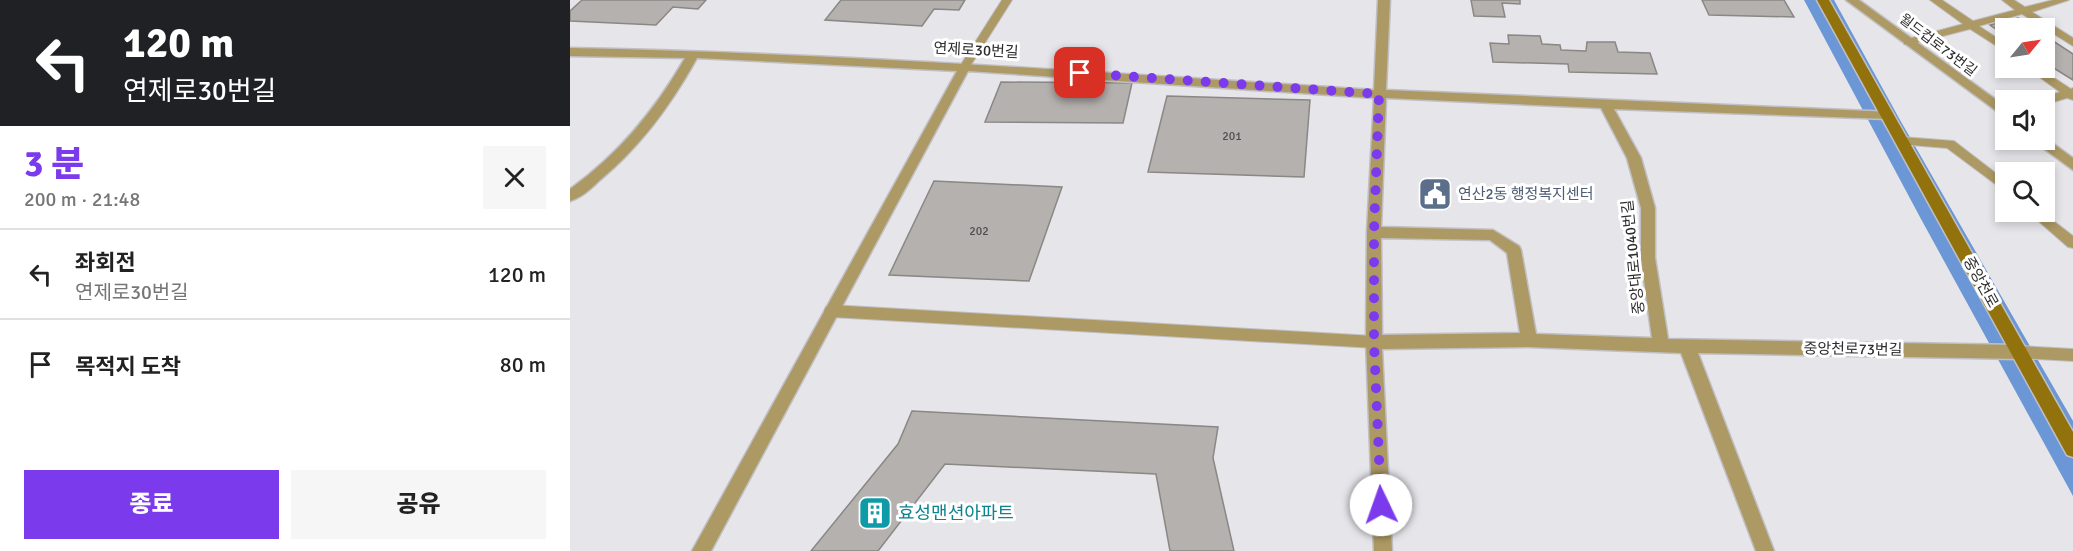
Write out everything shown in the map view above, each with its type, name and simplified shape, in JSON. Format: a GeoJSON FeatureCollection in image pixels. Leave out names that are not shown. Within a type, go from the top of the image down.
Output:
{"type":"FeatureCollection","features":[{"type":"Feature","properties":{"kind":"street"},"geometry":{"type":"LineString","coordinates":[[1383,551],[1374,342],[1374,232],[1384,0]]}},
{"type":"Feature","properties":{"kind":"street","name":"중앙천로"},"geometry":{"type":"LineString","coordinates":[[1823,0],[2073,449]]}},
{"type":"Feature","properties":{"kind":"street","name":"월드컵로73번길"},"geometry":{"type":"LineString","coordinates":[[1852,0],[1995,107]]}},
{"type":"Feature","properties":{"kind":"street","name":"연제로30번길"},"geometry":{"type":"LineString","coordinates":[[570,52],[694,53],[965,66],[1379,94],[1605,103]]}},
{"type":"Feature","properties":{"kind":"street"},"geometry":{"type":"LineString","coordinates":[[570,196],[622,155],[654,120],[694,53]]}},
{"type":"Feature","properties":{"kind":"street"},"geometry":{"type":"LineString","coordinates":[[700,551],[965,66]]}},
{"type":"Feature","properties":{"kind":"street"},"geometry":{"type":"LineString","coordinates":[[1605,103],[1888,115]]}},
{"type":"Feature","properties":{"kind":"street","name":"중앙대로1040번길"},"geometry":{"type":"LineString","coordinates":[[1605,103],[1634,158],[1648,208],[1648,258],[1661,343]]}},
{"type":"Feature","properties":{"kind":"street"},"geometry":{"type":"LineString","coordinates":[[2053,150],[2073,165]]}},
{"type":"Feature","properties":{"kind":"street"},"geometry":{"type":"LineString","coordinates":[[1374,232],[1493,235],[1514,250],[1529,340]]}},
{"type":"Feature","properties":{"kind":"street","name":"중앙천로73번길"},"geometry":{"type":"LineString","coordinates":[[1374,342],[1529,340],[1661,343],[1687,346],[2019,352]]}},
{"type":"Feature","properties":{"kind":"street"},"geometry":{"type":"LineString","coordinates":[[1687,346],[1765,551]]}},
{"type":"Feature","properties":{"kind":"lane"},"geometry":{"type":"LineString","coordinates":[[965,66],[1007,0]]}},
{"type":"Feature","properties":{"kind":"lane"},"geometry":{"type":"LineString","coordinates":[[1935,0],[1995,41]]}},
{"type":"Feature","properties":{"kind":"lane"},"geometry":{"type":"LineString","coordinates":[[2007,0],[2073,43]]}},
{"type":"Feature","properties":{"kind":"lane"},"geometry":{"type":"LineString","coordinates":[[1908,42],[2064,0]]}},
{"type":"Feature","properties":{"kind":"lane"},"geometry":{"type":"LineString","coordinates":[[2047,78],[2072,94]]}},
{"type":"Feature","properties":{"kind":"lane"},"geometry":{"type":"LineString","coordinates":[[2055,98],[2072,94]]}},
{"type":"Feature","properties":{"kind":"lane"},"geometry":{"type":"LineString","coordinates":[[1902,141],[1950,144],[1995,179]]}},
{"type":"Feature","properties":{"kind":"lane"},"geometry":{"type":"LineString","coordinates":[[2047,222],[2073,243]]}},
{"type":"Feature","properties":{"kind":"lane"},"geometry":{"type":"LineString","coordinates":[[831,312],[1374,342]]}},
{"type":"Feature","properties":{"kind":"lane"},"geometry":{"type":"LineString","coordinates":[[2019,352],[2073,355]]}},
{"type":"Feature","properties":{"kind":"water"},"geometry":{"type":"Polygon","coordinates":[[[1804,0],[1834,0],[1900,120],[2073,421],[2073,496],[1921,219],[1804,0]]]}},
{"type":"Feature","properties":{"kind":"building"},"geometry":{"type":"Polygon","coordinates":[[[582,0],[706,0],[698,9],[673,7],[656,25],[570,21],[570,11],[582,0]]]}},
{"type":"Feature","properties":{"kind":"building"},"geometry":{"type":"Polygon","coordinates":[[[841,0],[965,0],[959,10],[934,9],[922,26],[825,20],[841,0]]]}},
{"type":"Feature","properties":{"kind":"building"},"geometry":{"type":"Polygon","coordinates":[[[1471,0],[1520,0],[1520,4],[1502,3],[1505,17],[1474,16],[1471,0]]]}},
{"type":"Feature","properties":{"kind":"building"},"geometry":{"type":"Polygon","coordinates":[[[1702,0],[1784,0],[1794,17],[1709,15],[1702,0]]]}},
{"type":"Feature","properties":{"kind":"building"},"geometry":{"type":"Polygon","coordinates":[[[1508,35],[1540,36],[1542,44],[1560,45],[1561,50],[1586,51],[1587,42],[1615,42],[1618,52],[1650,53],[1657,74],[1569,72],[1568,64],[1493,62],[1490,43],[1509,44],[1508,35]]]}},
{"type":"Feature","properties":{"kind":"building"},"geometry":{"type":"Polygon","coordinates":[[[2055,42],[2073,54],[2073,80],[2055,69],[2055,42]]]}},
{"type":"Feature","properties":{"kind":"building"},"geometry":{"type":"Polygon","coordinates":[[[1001,82],[1132,83],[1123,123],[985,122],[1001,82]]]}},
{"type":"Feature","properties":{"kind":"building"},"geometry":{"type":"Polygon","coordinates":[[[1167,96],[1310,100],[1304,177],[1148,172],[1167,96]]]}},
{"type":"Feature","properties":{"kind":"building"},"geometry":{"type":"Polygon","coordinates":[[[934,181],[1062,187],[1029,281],[889,275],[934,181]]]}},
{"type":"Feature","properties":{"kind":"building","name":"효성맨션아파트"},"geometry":{"type":"Polygon","coordinates":[[[912,411],[1218,427],[1213,458],[1234,551],[1170,551],[1156,474],[945,464],[878,551],[811,551],[898,444],[912,411]]]}},
{"type":"Feature","properties":{"kind":"place","name":"연산2동 행정복지센터"},"geometry":{"type":"Point","coordinates":[1435,194]}},
{"type":"Feature","properties":{"kind":"place","name":"효성맨션아파트"},"geometry":{"type":"Point","coordinates":[875,513]}},
{"type":"Feature","properties":{"kind":"route"},"geometry":{"type":"LineString","coordinates":[[1080,73],[1379,94],[1374,232],[1374,342],[1381,505]]}}]}
